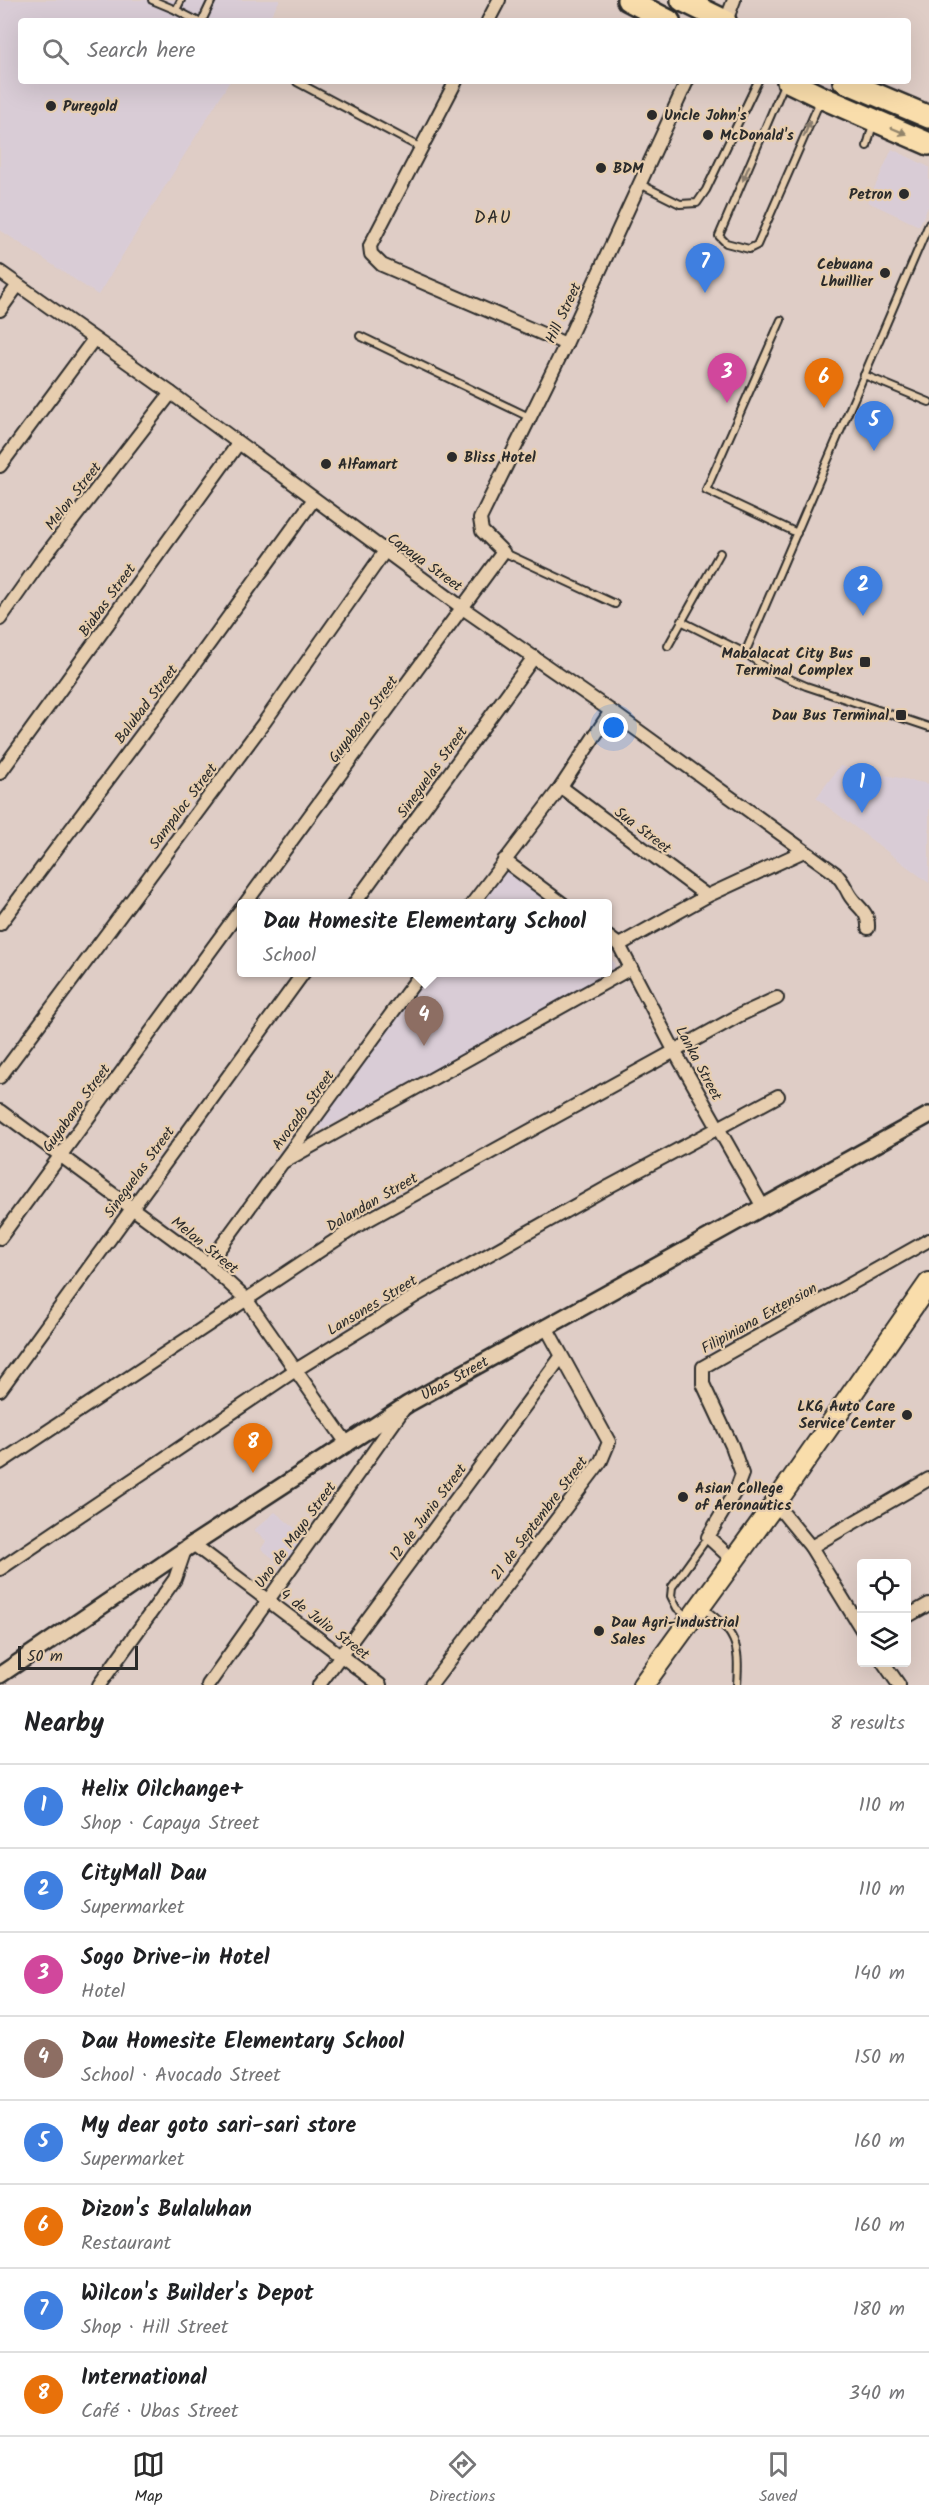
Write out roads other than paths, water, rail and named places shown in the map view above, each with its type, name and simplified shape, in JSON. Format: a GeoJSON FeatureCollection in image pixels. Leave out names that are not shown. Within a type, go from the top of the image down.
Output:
{"type":"FeatureCollection","features":[{"type":"Feature","properties":{"kind":"highway"},"geometry":{"type":"LineString","coordinates":[[628,0],[663,18]]}},
{"type":"Feature","properties":{"kind":"highway"},"geometry":{"type":"LineString","coordinates":[[682,0],[715,15]]}},
{"type":"Feature","properties":{"kind":"highway"},"geometry":{"type":"LineString","coordinates":[[793,84],[929,144]]}},
{"type":"Feature","properties":{"kind":"highway"},"geometry":{"type":"LineString","coordinates":[[851,84],[929,117]]}},
{"type":"Feature","properties":{"kind":"main road"},"geometry":{"type":"LineString","coordinates":[[643,1685],[775,1503],[929,1283]]}},
{"type":"Feature","properties":{"kind":"street"},"geometry":{"type":"LineString","coordinates":[[490,18],[499,0]]}},
{"type":"Feature","properties":{"kind":"street"},"geometry":{"type":"LineString","coordinates":[[715,15],[734,0]]}},
{"type":"Feature","properties":{"kind":"street"},"geometry":{"type":"LineString","coordinates":[[454,84],[370,246],[371,254],[382,265],[566,344]]}},
{"type":"Feature","properties":{"kind":"street","name":"Hill Street"},"geometry":{"type":"LineString","coordinates":[[503,552],[482,531],[480,519],[566,344],[686,84]]}},
{"type":"Feature","properties":{"kind":"street","name":"Capaya Street"},"geometry":{"type":"LineString","coordinates":[[0,272],[171,393],[464,609],[611,711],[835,873],[846,884],[851,897],[866,912],[868,928]]}},
{"type":"Feature","properties":{"kind":"street"},"geometry":{"type":"LineString","coordinates":[[0,310],[18,285]]}},
{"type":"Feature","properties":{"kind":"street"},"geometry":{"type":"LineString","coordinates":[[0,466],[94,339]]}},
{"type":"Feature","properties":{"kind":"street","name":"Melon Street"},"geometry":{"type":"LineString","coordinates":[[0,619],[41,561],[171,393]]}},
{"type":"Feature","properties":{"kind":"street","name":"Biabas Street"},"geometry":{"type":"LineString","coordinates":[[0,773],[238,444]]}},
{"type":"Feature","properties":{"kind":"street","name":"Balubad Street"},"geometry":{"type":"LineString","coordinates":[[0,924],[190,670],[314,499]]}},
{"type":"Feature","properties":{"kind":"street","name":"Sampaloc Street"},"geometry":{"type":"LineString","coordinates":[[0,1077],[263,724],[385,551]]}},
{"type":"Feature","properties":{"kind":"street","name":"Guyabano Street"},"geometry":{"type":"LineString","coordinates":[[248,899],[464,609],[503,552]]}},
{"type":"Feature","properties":{"kind":"street","name":"Sineguelas Street"},"geometry":{"type":"LineString","coordinates":[[357,899],[534,657]]}},
{"type":"Feature","properties":{"kind":"street"},"geometry":{"type":"LineString","coordinates":[[475,899],[561,787],[611,711]]}},
{"type":"Feature","properties":{"kind":"street","name":"Sua Street"},"geometry":{"type":"LineString","coordinates":[[561,787],[707,896]]}},
{"type":"Feature","properties":{"kind":"street"},"geometry":{"type":"LineString","coordinates":[[619,945],[707,896],[804,851]]}},
{"type":"Feature","properties":{"kind":"street"},"geometry":{"type":"LineString","coordinates":[[504,860],[558,899]]}},
{"type":"Feature","properties":{"kind":"street","name":"Guyabano Street"},"geometry":{"type":"LineString","coordinates":[[0,1238],[237,914]]}},
{"type":"Feature","properties":{"kind":"street","name":"Lanka Street"},"geometry":{"type":"LineString","coordinates":[[612,940],[619,945],[632,968],[717,1129],[763,1207]]}},
{"type":"Feature","properties":{"kind":"street"},"geometry":{"type":"LineString","coordinates":[[283,1162],[632,968]]}},
{"type":"Feature","properties":{"kind":"street","name":"Sineguelas Street"},"geometry":{"type":"LineString","coordinates":[[0,1390],[300,977]]}},
{"type":"Feature","properties":{"kind":"street","name":"Avocado Street"},"geometry":{"type":"LineString","coordinates":[[208,1264],[418,977]]}},
{"type":"Feature","properties":{"kind":"street","name":"Dalandan Street"},"geometry":{"type":"LineString","coordinates":[[0,1463],[357,1226],[740,1015],[777,998]]}},
{"type":"Feature","properties":{"kind":"street","name":"Lansones Street"},"geometry":{"type":"LineString","coordinates":[[0,1569],[294,1371],[417,1295],[778,1096]]}},
{"type":"Feature","properties":{"kind":"street","name":"Melon Street"},"geometry":{"type":"LineString","coordinates":[[0,1111],[208,1264],[246,1299],[294,1371],[348,1445]]}},
{"type":"Feature","properties":{"kind":"street","name":"Ubas Street"},"geometry":{"type":"LineString","coordinates":[[0,1675],[189,1547],[408,1404],[929,1115]]}},
{"type":"Feature","properties":{"kind":"street","name":"Filipiniana Extension"},"geometry":{"type":"LineString","coordinates":[[708,1537],[736,1490],[742,1474],[732,1446],[703,1384],[703,1367],[929,1240]]}},
{"type":"Feature","properties":{"kind":"street","name":"21 de Septembre Street"},"geometry":{"type":"LineString","coordinates":[[431,1685],[601,1461],[609,1442],[546,1327]]}},
{"type":"Feature","properties":{"kind":"street","name":"12 de Junio Street"},"geometry":{"type":"LineString","coordinates":[[319,1685],[561,1357]]}},
{"type":"Feature","properties":{"kind":"street","name":"Uno de Mayo Street"},"geometry":{"type":"LineString","coordinates":[[208,1685],[408,1404]]}},
{"type":"Feature","properties":{"kind":"street"},"geometry":{"type":"LineString","coordinates":[[811,1547],[929,1479]]}},
{"type":"Feature","properties":{"kind":"street"},"geometry":{"type":"LineString","coordinates":[[775,1503],[811,1547],[857,1623]]}},
{"type":"Feature","properties":{"kind":"street"},"geometry":{"type":"LineString","coordinates":[[708,1537],[733,1560]]}},
{"type":"Feature","properties":{"kind":"street"},"geometry":{"type":"LineString","coordinates":[[99,1685],[175,1579],[189,1547]]}},
{"type":"Feature","properties":{"kind":"street","name":"4 de Julio Street"},"geometry":{"type":"LineString","coordinates":[[189,1547],[268,1600],[380,1685]]}},
{"type":"Feature","properties":{"kind":"street"},"geometry":{"type":"LineString","coordinates":[[911,1614],[929,1604]]}},
{"type":"Feature","properties":{"kind":"street"},"geometry":{"type":"LineString","coordinates":[[886,1667],[899,1685]]}},
{"type":"Feature","properties":{"kind":"lane"},"geometry":{"type":"LineString","coordinates":[[152,0],[191,18]]}},
{"type":"Feature","properties":{"kind":"lane"},"geometry":{"type":"LineString","coordinates":[[176,10],[181,0]]}},
{"type":"Feature","properties":{"kind":"lane"},"geometry":{"type":"LineString","coordinates":[[203,18],[212,0]]}},
{"type":"Feature","properties":{"kind":"lane"},"geometry":{"type":"LineString","coordinates":[[301,84],[421,148]]}},
{"type":"Feature","properties":{"kind":"lane"},"geometry":{"type":"LineString","coordinates":[[640,184],[680,204],[688,206],[697,203],[706,190],[757,84]]}},
{"type":"Feature","properties":{"kind":"lane"},"geometry":{"type":"LineString","coordinates":[[786,84],[719,236],[726,243],[749,249],[757,244],[821,98]]}},
{"type":"Feature","properties":{"kind":"lane"},"geometry":{"type":"LineString","coordinates":[[867,146],[874,120]]}},
{"type":"Feature","properties":{"kind":"lane"},"geometry":{"type":"LineString","coordinates":[[745,653],[929,224]]}},
{"type":"Feature","properties":{"kind":"lane"},"geometry":{"type":"LineString","coordinates":[[781,320],[706,490],[797,533]]}},
{"type":"Feature","properties":{"kind":"lane"},"geometry":{"type":"LineString","coordinates":[[360,336],[529,417]]}},
{"type":"Feature","properties":{"kind":"lane"},"geometry":{"type":"LineString","coordinates":[[864,375],[929,402]]}},
{"type":"Feature","properties":{"kind":"lane"},"geometry":{"type":"LineString","coordinates":[[503,552],[615,604]]}},
{"type":"Feature","properties":{"kind":"lane"},"geometry":{"type":"LineString","coordinates":[[668,646],[720,553]]}},
{"type":"Feature","properties":{"kind":"lane"},"geometry":{"type":"LineString","coordinates":[[682,622],[745,653],[769,670],[806,687],[929,727]]}},
{"type":"Feature","properties":{"kind":"lane"},"geometry":{"type":"LineString","coordinates":[[708,1537],[672,1587],[671,1596],[677,1608],[720,1621],[733,1636],[739,1657],[737,1685]]}},
{"type":"Feature","properties":{"kind":"place","name":"Puregold"},"geometry":{"type":"Point","coordinates":[51,106]}},
{"type":"Feature","properties":{"kind":"place","name":"Uncle John's"},"geometry":{"type":"Point","coordinates":[652,115]}},
{"type":"Feature","properties":{"kind":"place","name":"McDonald's"},"geometry":{"type":"Point","coordinates":[708,135]}},
{"type":"Feature","properties":{"kind":"place","name":"BDM"},"geometry":{"type":"Point","coordinates":[601,168]}},
{"type":"Feature","properties":{"kind":"place","name":"Petron"},"geometry":{"type":"Point","coordinates":[904,194]}},
{"type":"Feature","properties":{"kind":"place","name":"Cebuana Lhuillier"},"geometry":{"type":"Point","coordinates":[885,273]}},
{"type":"Feature","properties":{"kind":"place","name":"Wilcon's Builder's Depot"},"geometry":{"type":"Point","coordinates":[705,293]}},
{"type":"Feature","properties":{"kind":"place","name":"Sogo Drive-in Hotel"},"geometry":{"type":"Point","coordinates":[727,403]}},
{"type":"Feature","properties":{"kind":"place","name":"Dizon's Bulaluhan"},"geometry":{"type":"Point","coordinates":[824,408]}},
{"type":"Feature","properties":{"kind":"place","name":"My dear goto sari-sari store"},"geometry":{"type":"Point","coordinates":[874,451]}},
{"type":"Feature","properties":{"kind":"place","name":"Bliss Hotel"},"geometry":{"type":"Point","coordinates":[452,457]}},
{"type":"Feature","properties":{"kind":"place","name":"Alfamart"},"geometry":{"type":"Point","coordinates":[326,464]}},
{"type":"Feature","properties":{"kind":"place","name":"CityMall Dau"},"geometry":{"type":"Point","coordinates":[863,616]}},
{"type":"Feature","properties":{"kind":"place","name":"Mabalacat City Bus Terminal Complex"},"geometry":{"type":"Point","coordinates":[865,662]}},
{"type":"Feature","properties":{"kind":"place","name":"Dau Bus Terminal"},"geometry":{"type":"Point","coordinates":[901,715]}},
{"type":"Feature","properties":{"kind":"place","name":"Helix Oilchange+"},"geometry":{"type":"Point","coordinates":[862,813]}},
{"type":"Feature","properties":{"kind":"place","name":"Dau Homesite Elementary School"},"geometry":{"type":"Point","coordinates":[424,1046]}},
{"type":"Feature","properties":{"kind":"place","name":"LKG Auto Care Service Center"},"geometry":{"type":"Point","coordinates":[907,1415]}},
{"type":"Feature","properties":{"kind":"place","name":"International"},"geometry":{"type":"Point","coordinates":[253,1473]}},
{"type":"Feature","properties":{"kind":"place","name":"Asian College of Aeronautics"},"geometry":{"type":"Point","coordinates":[683,1497]}},
{"type":"Feature","properties":{"kind":"place","name":"Dau Agri-Industrial Sales"},"geometry":{"type":"Point","coordinates":[599,1631]}},
{"type":"Feature","properties":{"kind":"district","name":"DAU"},"geometry":{"type":"Point","coordinates":[493,217]}}]}
